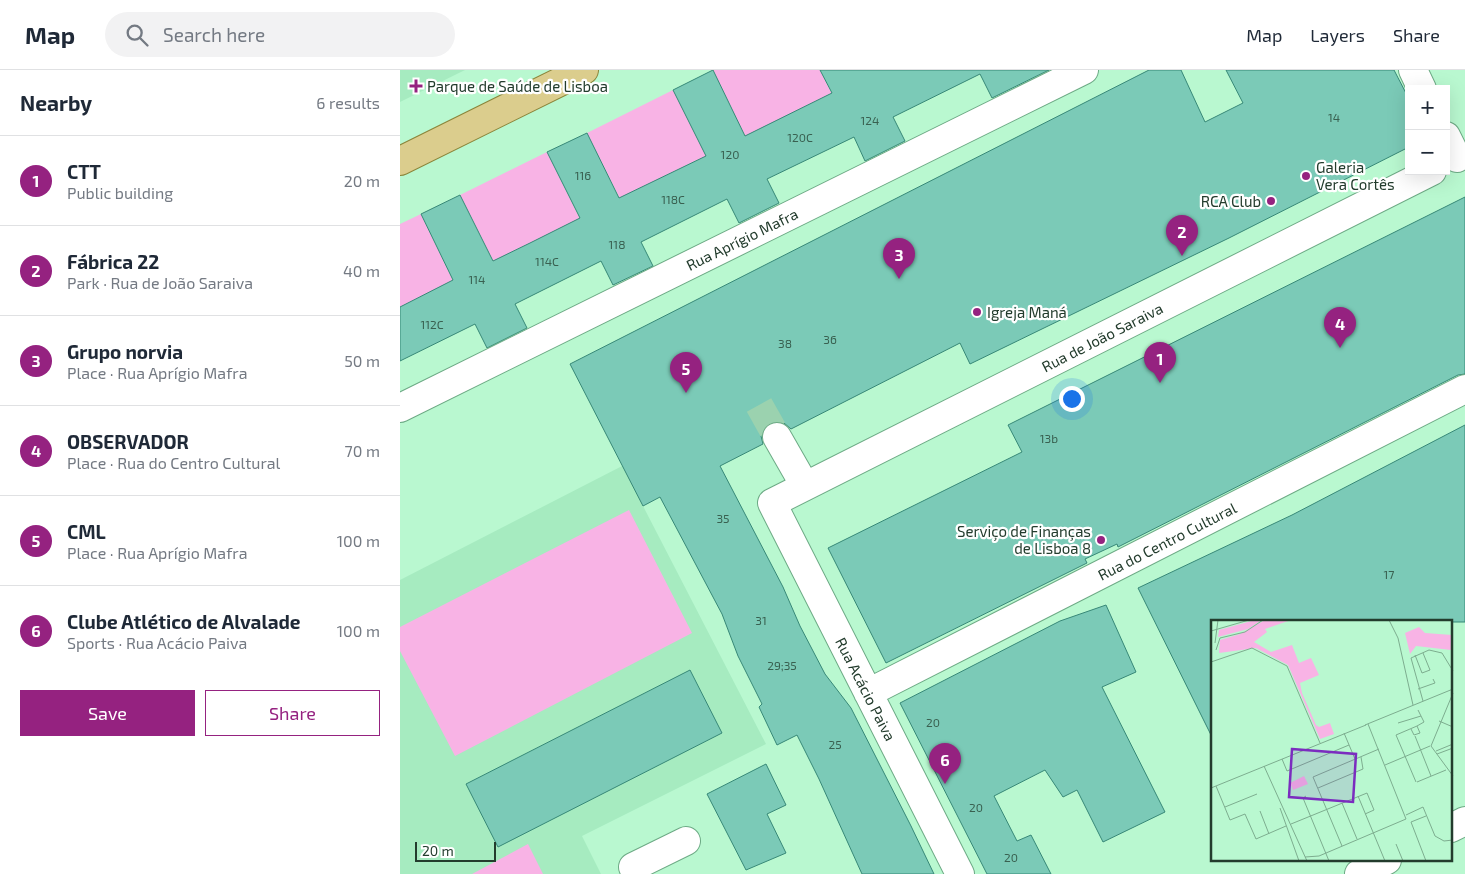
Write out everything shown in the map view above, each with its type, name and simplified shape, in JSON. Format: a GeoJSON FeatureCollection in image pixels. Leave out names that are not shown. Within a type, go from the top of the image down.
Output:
{"type":"FeatureCollection","features":[{"type":"Feature","properties":{"kind":"main road"},"geometry":{"type":"LineString","coordinates":[[400,161],[584,70]]}},
{"type":"Feature","properties":{"kind":"street","name":"Rua Aprígio Mafra"},"geometry":{"type":"LineString","coordinates":[[400,408],[1084,70]]}},
{"type":"Feature","properties":{"kind":"street"},"geometry":{"type":"LineString","coordinates":[[1413,70],[1420,85]]}},
{"type":"Feature","properties":{"kind":"street","name":"Rua de João Saraiva"},"geometry":{"type":"LineString","coordinates":[[772,503],[1424,175]]}},
{"type":"Feature","properties":{"kind":"street","name":"Rua do Centro Cultural"},"geometry":{"type":"LineString","coordinates":[[868,693],[1465,389]]}},
{"type":"Feature","properties":{"kind":"street"},"geometry":{"type":"LineString","coordinates":[[777,437],[806,486]]}},
{"type":"Feature","properties":{"kind":"street","name":"Rua Acácio Paiva"},"geometry":{"type":"LineString","coordinates":[[772,503],[960,874]]}},
{"type":"Feature","properties":{"kind":"street"},"geometry":{"type":"LineString","coordinates":[[1452,828],[1465,821]]}},
{"type":"Feature","properties":{"kind":"street"},"geometry":{"type":"LineString","coordinates":[[636,874],[633,867],[686,841]]}},
{"type":"Feature","properties":{"kind":"street"},"geometry":{"type":"LineString","coordinates":[[1359,874],[1383,862]]}},
{"type":"Feature","properties":{"kind":"shaded area","name":"Parque de Saúde de Lisboa"},"geometry":{"type":"Polygon","coordinates":[[[400,70],[465,70],[400,102],[400,70]]]}},
{"type":"Feature","properties":{"kind":"shaded area"},"geometry":{"type":"Polygon","coordinates":[[[713,70],[820,70],[836,102],[749,144],[713,70]]]}},
{"type":"Feature","properties":{"kind":"shaded area"},"geometry":{"type":"Polygon","coordinates":[[[673,90],[710,164],[697,160],[620,199],[587,133],[673,90]]]}},
{"type":"Feature","properties":{"kind":"shaded area"},"geometry":{"type":"Polygon","coordinates":[[[547,152],[580,219],[502,257],[497,269],[460,195],[547,152]]]}},
{"type":"Feature","properties":{"kind":"shaded area"},"geometry":{"type":"Polygon","coordinates":[[[421,214],[457,289],[445,285],[400,307],[400,224],[421,214]]]}},
{"type":"Feature","properties":{"kind":"shaded area"},"geometry":{"type":"Polygon","coordinates":[[[626,464],[643,506],[766,744],[582,836],[601,874],[400,874],[400,580],[626,464]]]}},
{"type":"Feature","properties":{"kind":"shaded area"},"geometry":{"type":"Polygon","coordinates":[[[629,510],[692,633],[455,756],[400,651],[400,627],[629,510]]]}},
{"type":"Feature","properties":{"kind":"shaded area"},"geometry":{"type":"Polygon","coordinates":[[[528,844],[543,874],[472,874],[528,844]]]}},
{"type":"Feature","properties":{"kind":"building"},"geometry":{"type":"Polygon","coordinates":[[[713,70],[745,136],[832,93],[820,70],[1049,70],[992,98],[980,74],[893,117],[905,141],[865,161],[854,137],[767,179],[779,203],[739,223],[727,199],[641,242],[653,266],[613,285],[601,261],[515,304],[527,328],[487,348],[475,324],[400,361],[400,307],[453,280],[421,214],[460,195],[493,261],[530,243],[580,218],[547,152],[587,133],[619,198],[706,156],[673,90],[713,70]]]}},
{"type":"Feature","properties":{"kind":"building"},"geometry":{"type":"Polygon","coordinates":[[[1149,70],[1181,70],[1205,122],[1243,103],[1226,70],[1394,70],[1405,91],[1405,149],[1229,238],[970,364],[960,343],[791,429],[778,421],[770,423],[763,430],[761,436],[763,444],[720,466],[783,587],[800,626],[825,674],[851,708],[934,874],[862,874],[797,735],[777,745],[759,707],[762,704],[738,656],[722,614],[660,497],[643,506],[570,364],[1149,70]]]}},
{"type":"Feature","properties":{"kind":"building"},"geometry":{"type":"Polygon","coordinates":[[[1465,197],[1465,374],[1458,375],[1118,547],[1117,544],[1085,559],[1087,563],[886,663],[828,548],[1022,452],[1008,425],[1465,197]]]}},
{"type":"Feature","properties":{"kind":"building"},"geometry":{"type":"Polygon","coordinates":[[[1465,425],[1465,622],[1452,622],[1452,620],[1211,620],[1211,735],[1138,588],[1292,515],[1465,425]]]}},
{"type":"Feature","properties":{"kind":"building"},"geometry":{"type":"Polygon","coordinates":[[[1106,605],[1136,672],[1102,687],[1165,812],[1103,842],[1077,790],[1063,797],[1045,770],[994,796],[1017,841],[1031,835],[1051,874],[987,874],[900,703],[1060,621],[1106,605]]]}},
{"type":"Feature","properties":{"kind":"building"},"geometry":{"type":"Polygon","coordinates":[[[690,670],[722,733],[498,847],[466,784],[690,670]]]}},
{"type":"Feature","properties":{"kind":"building"},"geometry":{"type":"Polygon","coordinates":[[[766,764],[786,805],[767,814],[786,853],[746,870],[707,794],[766,764]]]}},
{"type":"Feature","properties":{"kind":"tunnel"},"geometry":{"type":"LineString","coordinates":[[759,405],[777,437]]}},
{"type":"Feature","properties":{"kind":"place","name":"Parque de Saúde de Lisboa"},"geometry":{"type":"Point","coordinates":[416,86]}},
{"type":"Feature","properties":{"kind":"place","name":"Galeria Vera Cortês"},"geometry":{"type":"Point","coordinates":[1306,176]}},
{"type":"Feature","properties":{"kind":"place","name":"RCA Club"},"geometry":{"type":"Point","coordinates":[1271,201]}},
{"type":"Feature","properties":{"kind":"place","name":"Fábrica 22"},"geometry":{"type":"Point","coordinates":[1182,256]}},
{"type":"Feature","properties":{"kind":"place","name":"Grupo norvia"},"geometry":{"type":"Point","coordinates":[899,279]}},
{"type":"Feature","properties":{"kind":"place","name":"Igreja Maná"},"geometry":{"type":"Point","coordinates":[977,312]}},
{"type":"Feature","properties":{"kind":"place","name":"OBSERVADOR"},"geometry":{"type":"Point","coordinates":[1340,348]}},
{"type":"Feature","properties":{"kind":"place","name":"CTT"},"geometry":{"type":"Point","coordinates":[1160,383]}},
{"type":"Feature","properties":{"kind":"place","name":"CML"},"geometry":{"type":"Point","coordinates":[686,393]}},
{"type":"Feature","properties":{"kind":"place","name":"Serviço de Finanças de Lisboa 8"},"geometry":{"type":"Point","coordinates":[1101,540]}},
{"type":"Feature","properties":{"kind":"place","name":"Clube Atlético de Alvalade"},"geometry":{"type":"Point","coordinates":[945,784]}}]}
